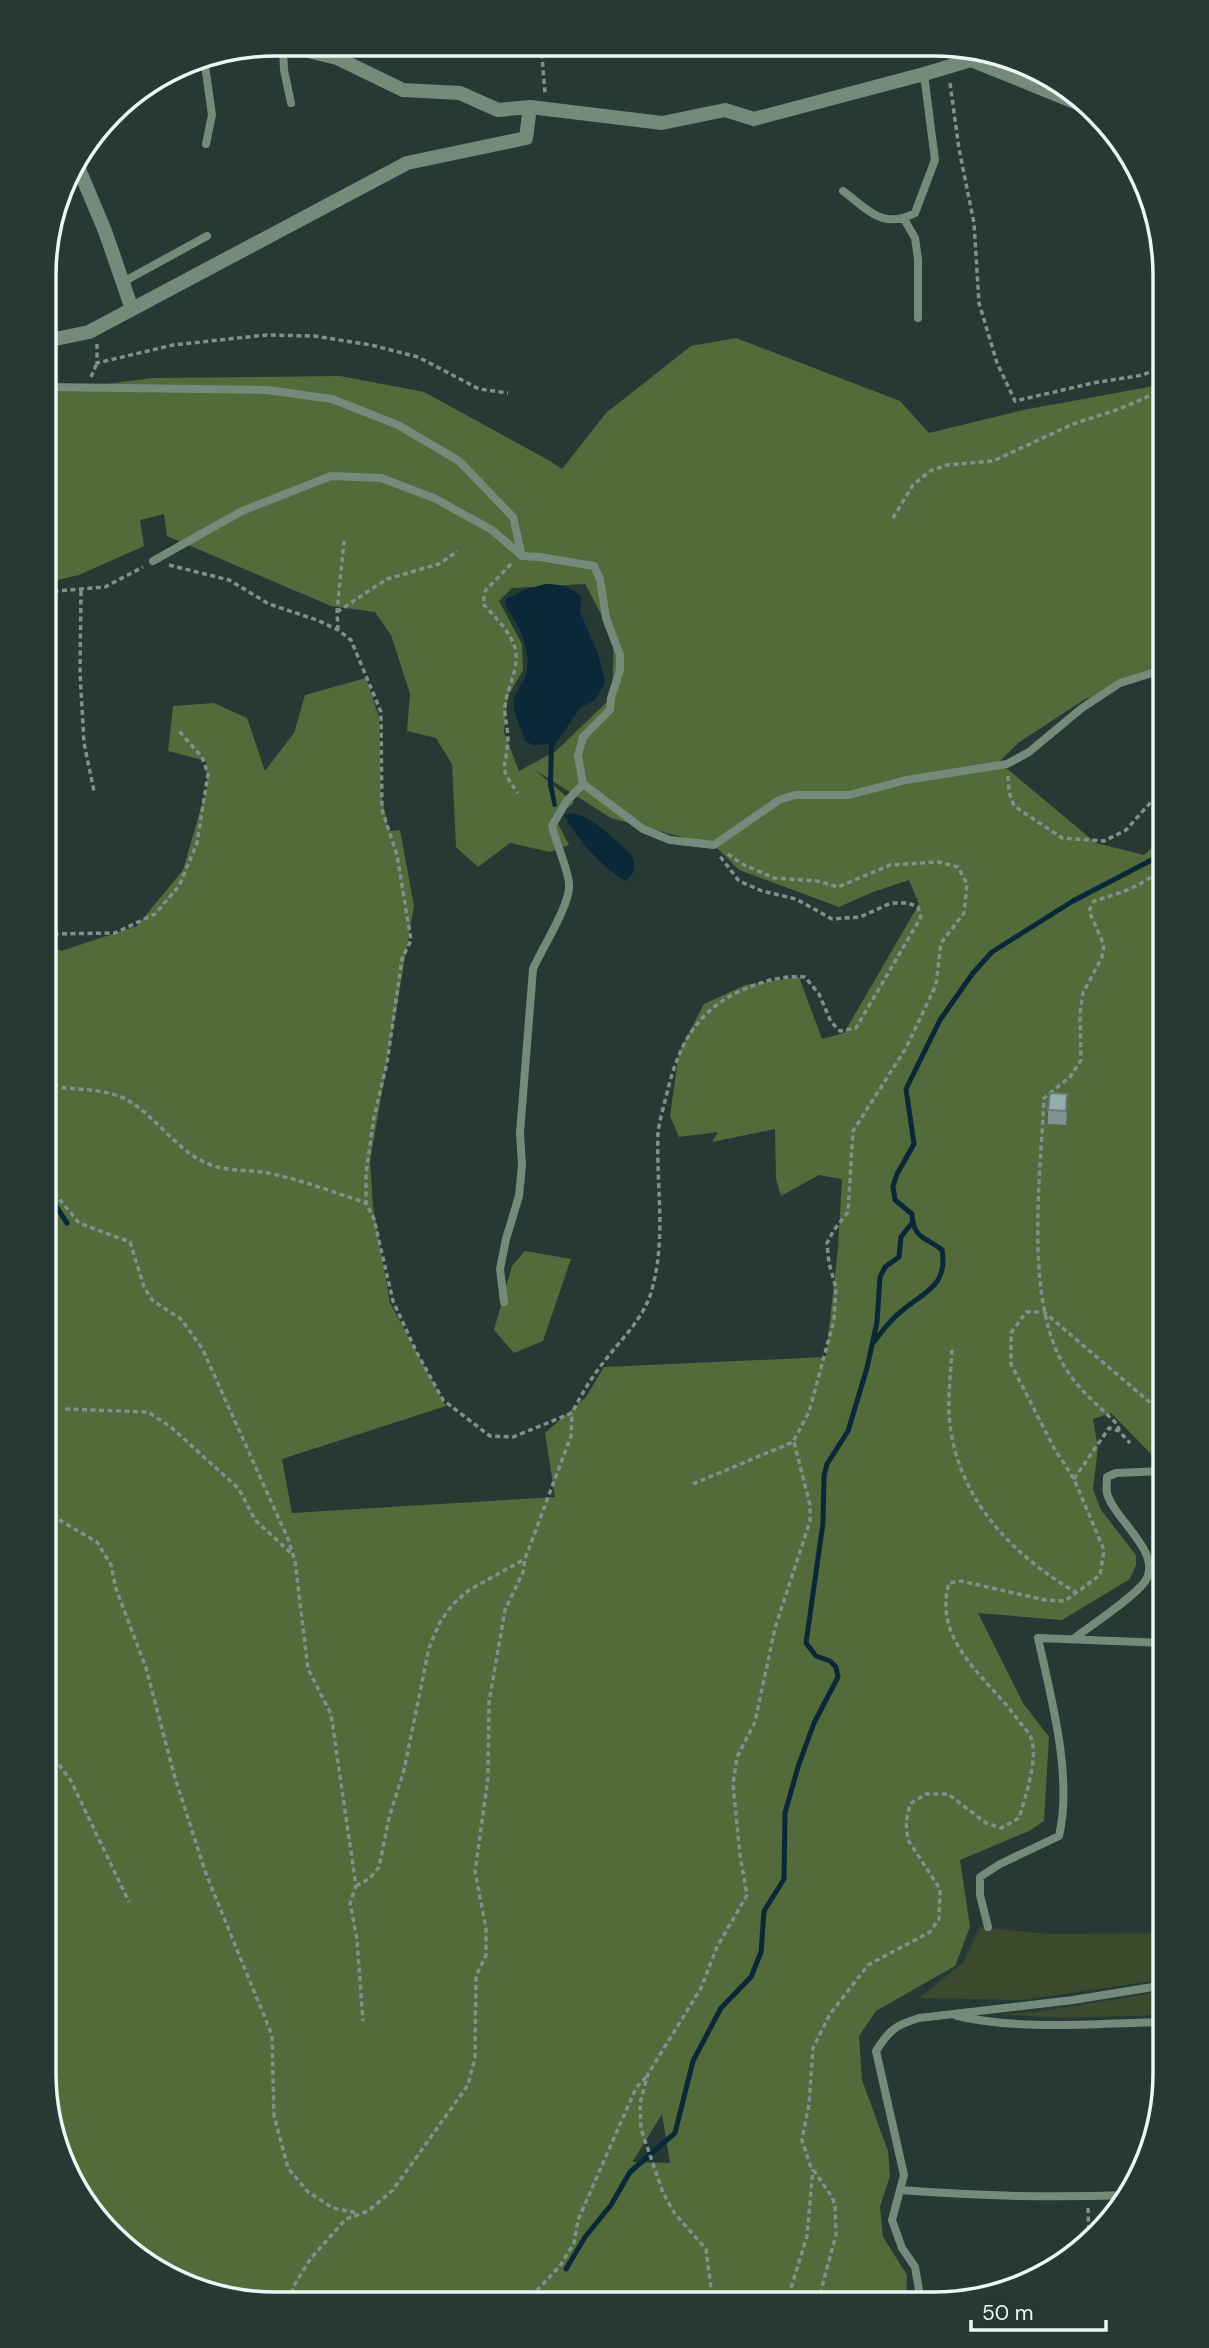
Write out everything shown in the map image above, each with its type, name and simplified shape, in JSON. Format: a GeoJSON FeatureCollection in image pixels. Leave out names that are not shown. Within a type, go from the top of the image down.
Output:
{"type":"FeatureCollection","features":[{"type":"Feature","properties":{"kind":"street"},"geometry":{"type":"LineString","coordinates":[[328,56],[340,59],[403,90],[460,93],[498,110],[530,107],[662,123],[725,110],[754,119],[971,60],[1058,95]]}},
{"type":"Feature","properties":{"kind":"street"},"geometry":{"type":"LineString","coordinates":[[56,339],[89,332],[407,163],[526,138],[530,107]]}},
{"type":"Feature","properties":{"kind":"street"},"geometry":{"type":"LineString","coordinates":[[81,175],[132,309]]}},
{"type":"Feature","properties":{"kind":"lane"},"geometry":{"type":"LineString","coordinates":[[283,56],[291,103]]}},
{"type":"Feature","properties":{"kind":"lane"},"geometry":{"type":"LineString","coordinates":[[205,68],[212,114],[206,144]]}},
{"type":"Feature","properties":{"kind":"lane"},"geometry":{"type":"LineString","coordinates":[[843,191],[885,220],[904,219],[915,214],[935,160],[924,74]]}},
{"type":"Feature","properties":{"kind":"lane"},"geometry":{"type":"LineString","coordinates":[[904,219],[915,238],[918,259],[918,318]]}},
{"type":"Feature","properties":{"kind":"lane"},"geometry":{"type":"LineString","coordinates":[[122,282],[207,236]]}},
{"type":"Feature","properties":{"kind":"lane"},"geometry":{"type":"LineString","coordinates":[[56,387],[267,390],[332,399],[398,425],[459,461],[513,517],[522,556]]}},
{"type":"Feature","properties":{"kind":"lane"},"geometry":{"type":"LineString","coordinates":[[153,561],[242,512],[331,476],[381,478],[435,498],[492,530],[522,556],[540,556],[594,566],[600,579],[606,618],[620,655],[620,670],[610,710],[583,737],[578,756],[583,784],[643,829],[670,840],[714,845],[779,800],[795,795],[849,795],[916,778],[1007,764],[1029,752],[1082,708],[1120,683],[1153,673]]}},
{"type":"Feature","properties":{"kind":"lane"},"geometry":{"type":"LineString","coordinates":[[504,1302],[500,1269],[519,1196],[522,1165],[520,1133],[533,969],[565,906],[569,884],[552,826],[566,802],[583,784]]}},
{"type":"Feature","properties":{"kind":"lane"},"geometry":{"type":"LineString","coordinates":[[1072,1640],[1134,1592],[1147,1578],[1149,1562],[1107,1493],[1107,1477],[1116,1473],[1153,1471]]}},
{"type":"Feature","properties":{"kind":"lane"},"geometry":{"type":"LineString","coordinates":[[988,1927],[980,1895],[980,1877],[1000,1864],[1059,1836],[1063,1816],[1059,1731],[1038,1638],[1153,1643]]}},
{"type":"Feature","properties":{"kind":"lane"},"geometry":{"type":"LineString","coordinates":[[918,2292],[915,2267],[902,2248],[892,2220],[904,2175],[876,2051],[884,2038],[896,2025],[919,2018],[1073,2000],[1153,1987]]}},
{"type":"Feature","properties":{"kind":"lane"},"geometry":{"type":"LineString","coordinates":[[951,2014],[986,2022],[1030,2024],[1153,2022]]}},
{"type":"Feature","properties":{"kind":"lane"},"geometry":{"type":"LineString","coordinates":[[901,2190],[965,2195],[1115,2196]]}},
{"type":"Feature","properties":{"kind":"path"},"geometry":{"type":"LineString","coordinates":[[530,107],[545,98],[542,56]]}},
{"type":"Feature","properties":{"kind":"path"},"geometry":{"type":"LineString","coordinates":[[948,67],[959,149],[974,223],[979,303],[997,363],[1014,401],[1153,370]]}},
{"type":"Feature","properties":{"kind":"path"},"geometry":{"type":"LineString","coordinates":[[96,328],[97,363],[173,345],[266,335],[314,336],[371,345],[418,357],[480,389],[508,393]]}},
{"type":"Feature","properties":{"kind":"path"},"geometry":{"type":"LineString","coordinates":[[893,518],[913,485],[930,471],[947,466],[993,461],[1073,424],[1119,409],[1153,393]]}},
{"type":"Feature","properties":{"kind":"path"},"geometry":{"type":"LineString","coordinates":[[338,630],[337,612],[344,541]]}},
{"type":"Feature","properties":{"kind":"path"},"geometry":{"type":"LineString","coordinates":[[337,612],[387,579],[439,564],[458,551]]}},
{"type":"Feature","properties":{"kind":"path"},"geometry":{"type":"LineString","coordinates":[[518,793],[505,776],[503,765],[508,740],[505,705],[515,671],[515,648],[503,627],[483,604],[485,591],[508,566],[522,556]]}},
{"type":"Feature","properties":{"kind":"path"},"geometry":{"type":"LineString","coordinates":[[56,592],[106,587],[153,561],[229,580],[269,604],[338,630],[351,640],[381,712],[382,810],[397,855],[411,940],[402,960],[387,1063],[374,1117],[366,1173],[366,1203],[374,1219],[393,1301],[443,1400],[490,1437],[513,1437],[572,1413]]}},
{"type":"Feature","properties":{"kind":"path"},"geometry":{"type":"LineString","coordinates":[[81,591],[80,673],[84,743],[94,791]]}},
{"type":"Feature","properties":{"kind":"path"},"geometry":{"type":"LineString","coordinates":[[56,934],[114,933],[155,914],[179,886],[197,843],[208,775],[202,757],[179,730]]}},
{"type":"Feature","properties":{"kind":"path"},"geometry":{"type":"LineString","coordinates":[[1007,764],[1009,792],[1014,806],[1062,838],[1104,841],[1126,830],[1153,801]]}},
{"type":"Feature","properties":{"kind":"path"},"geometry":{"type":"LineString","coordinates":[[293,2292],[311,2258],[346,2219],[368,2211],[393,2190],[468,2085],[475,2058],[476,1976],[486,1955],[486,1928],[475,1872],[488,1777],[489,1702],[505,1609],[523,1572],[525,1559],[571,1436],[572,1413],[603,1362],[633,1327],[650,1295],[661,1242],[658,1131],[673,1066],[689,1034],[718,1002],[750,987],[786,975],[805,977],[819,994],[831,1022],[840,1031],[856,1028],[921,917],[918,907],[908,903],[891,903],[860,917],[832,919],[796,899],[762,891],[739,881],[714,845]]}},
{"type":"Feature","properties":{"kind":"path"},"geometry":{"type":"LineString","coordinates":[[693,1484],[794,1440],[809,1412],[834,1320],[836,1288],[827,1243],[848,1212],[853,1131],[906,1048],[936,985],[941,943],[964,914],[967,884],[958,867],[938,862],[890,865],[838,887],[818,881],[774,878],[742,864],[714,845]]}},
{"type":"Feature","properties":{"kind":"path"},"geometry":{"type":"LineString","coordinates":[[1119,1431],[1118,1425],[1072,1378],[1047,1331],[1038,1258],[1044,1098],[1070,1077],[1081,1060],[1080,1013],[1083,993],[1102,957],[1104,944],[1089,911],[1094,901],[1134,888],[1153,876]]}},
{"type":"Feature","properties":{"kind":"path"},"geometry":{"type":"LineString","coordinates":[[56,1087],[105,1091],[129,1101],[204,1162],[222,1168],[266,1172],[366,1203]]}},
{"type":"Feature","properties":{"kind":"path"},"geometry":{"type":"LineString","coordinates":[[56,1195],[79,1223],[130,1242],[144,1287],[153,1301],[181,1319],[202,1348],[288,1539],[293,1555],[308,1669],[331,1714],[356,1886],[350,1903],[357,1940],[363,2021]]}},
{"type":"Feature","properties":{"kind":"path"},"geometry":{"type":"LineString","coordinates":[[821,2292],[836,2235],[835,2205],[813,2169],[802,2140],[809,2104],[813,2048],[830,2014],[868,1965],[930,1932],[939,1919],[940,1889],[908,1840],[906,1822],[910,1804],[926,1794],[948,1794],[986,1823],[1001,1828],[1018,1818],[1031,1777],[1032,1739],[961,1651],[947,1624],[945,1596],[949,1583],[961,1581],[1045,1600],[1065,1601],[1100,1575],[1104,1550],[1074,1479],[1054,1448],[1010,1364],[1011,1333],[1026,1312],[1044,1312],[1153,1405]]}},
{"type":"Feature","properties":{"kind":"path"},"geometry":{"type":"LineString","coordinates":[[952,1350],[949,1415],[958,1464],[976,1501],[998,1532],[1046,1575],[1077,1593]]}},
{"type":"Feature","properties":{"kind":"path"},"geometry":{"type":"LineString","coordinates":[[65,1409],[148,1412],[171,1427],[239,1489],[255,1520],[293,1555]]}},
{"type":"Feature","properties":{"kind":"path"},"geometry":{"type":"LineString","coordinates":[[1074,1479],[1109,1427],[1119,1431],[1130,1443]]}},
{"type":"Feature","properties":{"kind":"path"},"geometry":{"type":"LineString","coordinates":[[538,2292],[560,2266],[574,2243],[578,2220],[636,2088],[648,2074],[701,1988],[717,1947],[747,1895],[733,1784],[737,1758],[755,1722],[775,1628],[810,1521],[810,1505],[794,1440]]}},
{"type":"Feature","properties":{"kind":"path"},"geometry":{"type":"LineString","coordinates":[[56,1515],[61,1521],[97,1542],[111,1565],[116,1589],[146,1668],[175,1777],[206,1874],[272,2035],[274,2116],[288,2168],[307,2192],[333,2208],[360,2214]]}},
{"type":"Feature","properties":{"kind":"path"},"geometry":{"type":"LineString","coordinates":[[356,1886],[369,1880],[379,1867],[389,1818],[404,1770],[429,1647],[440,1622],[453,1604],[469,1590],[525,1559]]}},
{"type":"Feature","properties":{"kind":"path"},"geometry":{"type":"LineString","coordinates":[[56,1760],[71,1781],[129,1902]]}},
{"type":"Feature","properties":{"kind":"path"},"geometry":{"type":"LineString","coordinates":[[648,2074],[640,2103],[640,2129],[663,2193],[675,2214],[706,2249],[711,2292]]}},
{"type":"Feature","properties":{"kind":"path"},"geometry":{"type":"LineString","coordinates":[[790,2292],[807,2236],[813,2169]]}},
{"type":"Feature","properties":{"kind":"path"},"geometry":{"type":"LineString","coordinates":[[1083,2197],[1088,2206],[1089,2228]]}},
{"type":"Feature","properties":{"kind":"green space"},"geometry":{"type":"Polygon","coordinates":[[[736,338],[900,401],[929,433],[1023,410],[1153,386],[1153,676],[1085,699],[1018,743],[999,762],[1096,843],[1144,855],[1153,846],[1153,1456],[1111,1413],[1093,1419],[1098,1448],[1093,1489],[1101,1510],[1136,1555],[1136,1565],[1130,1579],[1062,1620],[978,1613],[1023,1703],[1049,1737],[1044,1821],[1029,1831],[960,1860],[970,1927],[955,1966],[876,2011],[859,2036],[862,2080],[888,2151],[890,2176],[880,2207],[883,2237],[907,2275],[906,2292],[275,2292],[219,2285],[166,2263],[131,2238],[110,2217],[79,2170],[60,2115],[56,2087],[56,948],[61,951],[137,926],[183,870],[207,787],[206,761],[168,751],[173,706],[214,703],[247,718],[265,771],[294,733],[305,695],[366,678],[379,717],[381,794],[389,831],[400,830],[414,906],[370,1161],[373,1206],[390,1303],[446,1406],[282,1459],[292,1513],[555,1497],[545,1433],[586,1397],[604,1367],[826,1357],[838,1248],[842,1179],[819,1175],[781,1196],[776,1179],[775,1129],[712,1142],[718,1132],[679,1137],[670,1116],[679,1052],[704,1004],[745,985],[799,977],[822,1039],[844,1033],[919,904],[909,880],[839,907],[739,870],[715,846],[611,818],[535,770],[574,803],[555,818],[569,845],[550,852],[510,843],[478,867],[456,847],[452,764],[436,738],[407,731],[410,694],[391,635],[375,612],[331,606],[167,536],[164,514],[140,520],[144,546],[79,575],[56,580],[56,391],[152,378],[340,376],[424,392],[562,469],[606,413],[691,346],[736,338]],[[585,584],[512,588],[499,601],[522,644],[523,670],[508,696],[504,732],[519,771],[556,751],[612,697],[614,638],[585,584]],[[662,2114],[633,2162],[670,2163],[662,2114]]]}},
{"type":"Feature","properties":{"kind":"green space"},"geometry":{"type":"Polygon","coordinates":[[[525,1251],[571,1259],[543,1341],[514,1353],[494,1330],[512,1266],[525,1251]]]}},
{"type":"Feature","properties":{"kind":"green space"},"geometry":{"type":"Polygon","coordinates":[[[980,1927],[1048,1934],[1153,1933],[1153,1981],[1022,2000],[919,1998],[963,1963],[980,1927]]]}},
{"type":"Feature","properties":{"kind":"green space"},"geometry":{"type":"Polygon","coordinates":[[[1153,1993],[1153,2015],[1059,2018],[999,2014],[1037,2012],[1153,1993]]]}},
{"type":"Feature","properties":{"kind":"water"},"geometry":{"type":"Polygon","coordinates":[[[545,584],[564,586],[581,596],[580,612],[598,654],[605,683],[595,700],[580,708],[554,746],[553,783],[557,806],[553,807],[548,785],[549,744],[533,745],[525,741],[514,709],[515,696],[526,674],[527,655],[523,637],[505,604],[506,599],[524,590],[545,584]]]}},
{"type":"Feature","properties":{"kind":"water"},"geometry":{"type":"Polygon","coordinates":[[[570,813],[595,823],[630,853],[634,868],[629,878],[625,881],[616,875],[590,852],[564,815],[570,813]]]}},
{"type":"Feature","properties":{"kind":"building"},"geometry":{"type":"Polygon","coordinates":[[[1050,1093],[1067,1094],[1066,1111],[1048,1110],[1050,1093]]]}},
{"type":"Feature","properties":{"kind":"waterway"},"geometry":{"type":"LineString","coordinates":[[874,1342],[896,1316],[934,1286],[942,1271],[942,1250],[918,1233],[912,1214],[895,1200],[893,1186],[914,1144],[906,1089],[940,1020],[973,973],[992,952],[1073,901],[1153,859]]}},
{"type":"Feature","properties":{"kind":"waterway"},"geometry":{"type":"LineString","coordinates":[[56,1206],[67,1223]]}},
{"type":"Feature","properties":{"kind":"waterway"},"geometry":{"type":"LineString","coordinates":[[566,2269],[585,2237],[611,2205],[630,2172],[675,2133],[693,2061],[721,2008],[751,1977],[761,1952],[764,1911],[784,1879],[785,1813],[814,1723],[838,1677],[836,1667],[830,1661],[816,1656],[806,1643],[823,1523],[824,1476],[827,1464],[848,1431],[867,1368],[877,1322],[880,1277],[885,1267],[899,1257],[901,1237],[912,1223]]}}]}
